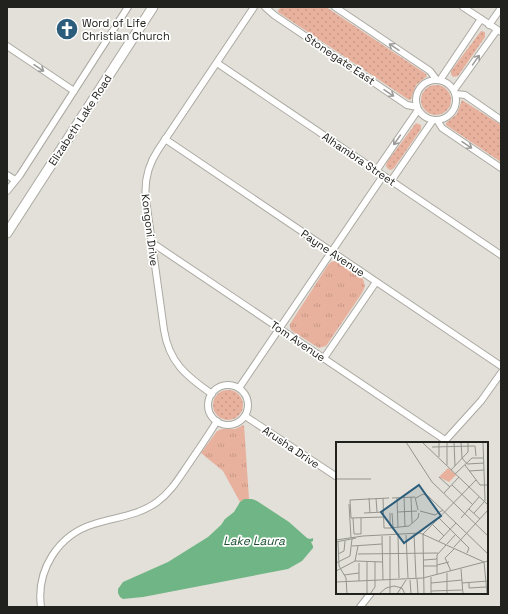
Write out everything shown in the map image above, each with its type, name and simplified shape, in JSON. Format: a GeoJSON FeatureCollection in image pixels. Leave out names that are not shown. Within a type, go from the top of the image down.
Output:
{"type":"FeatureCollection","features":[{"type":"Feature","properties":{"kind":"main road","name":"Elizabeth Lake Road"},"geometry":{"type":"LineString","coordinates":[[7,233],[153,7]]}},
{"type":"Feature","properties":{"kind":"street","name":"Elizabeth Lake Road"},"geometry":{"type":"LineString","coordinates":[[7,191],[128,7]]}},
{"type":"Feature","properties":{"kind":"street","name":"Kongoni Drive"},"geometry":{"type":"LineString","coordinates":[[212,394],[187,376],[169,350],[164,330],[146,200],[146,184],[150,164],[254,7]]}},
{"type":"Feature","properties":{"kind":"street","name":"Stonegate East"},"geometry":{"type":"LineString","coordinates":[[265,7],[274,15],[407,105],[418,108]]}},
{"type":"Feature","properties":{"kind":"street"},"geometry":{"type":"LineString","coordinates":[[335,7],[430,71],[438,80]]}},
{"type":"Feature","properties":{"kind":"street"},"geometry":{"type":"LineString","coordinates":[[455,92],[499,31],[463,7]]}},
{"type":"Feature","properties":{"kind":"street"},"geometry":{"type":"LineString","coordinates":[[489,25],[501,8]]}},
{"type":"Feature","properties":{"kind":"street"},"geometry":{"type":"LineString","coordinates":[[438,80],[482,19]]}},
{"type":"Feature","properties":{"kind":"street"},"geometry":{"type":"LineString","coordinates":[[7,46],[74,91]]}},
{"type":"Feature","properties":{"kind":"street","name":"Alhambra Street"},"geometry":{"type":"LineString","coordinates":[[217,63],[501,255]]}},
{"type":"Feature","properties":{"kind":"street"},"geometry":{"type":"LineString","coordinates":[[438,80],[448,83],[455,92],[456,103],[453,112],[446,118],[435,120],[424,117],[418,108],[416,97],[419,88],[426,82],[438,80]]}},
{"type":"Feature","properties":{"kind":"street"},"geometry":{"type":"LineString","coordinates":[[455,92],[465,95],[501,120]]}},
{"type":"Feature","properties":{"kind":"street"},"geometry":{"type":"LineString","coordinates":[[376,170],[418,108]]}},
{"type":"Feature","properties":{"kind":"street"},"geometry":{"type":"LineString","coordinates":[[435,120],[442,128],[501,168]]}},
{"type":"Feature","properties":{"kind":"street"},"geometry":{"type":"LineString","coordinates":[[391,181],[435,120]]}},
{"type":"Feature","properties":{"kind":"street","name":"Payne Avenue"},"geometry":{"type":"LineString","coordinates":[[165,140],[501,366]]}},
{"type":"Feature","properties":{"kind":"street"},"geometry":{"type":"LineString","coordinates":[[7,174],[15,180]]}},
{"type":"Feature","properties":{"kind":"street"},"geometry":{"type":"LineString","coordinates":[[239,388],[383,176]]}},
{"type":"Feature","properties":{"kind":"street","name":"Tom Avenue"},"geometry":{"type":"LineString","coordinates":[[152,242],[324,358],[444,442]]}},
{"type":"Feature","properties":{"kind":"street"},"geometry":{"type":"LineString","coordinates":[[324,358],[376,282]]}},
{"type":"Feature","properties":{"kind":"street"},"geometry":{"type":"LineString","coordinates":[[444,442],[480,401],[501,372]]}},
{"type":"Feature","properties":{"kind":"street"},"geometry":{"type":"LineString","coordinates":[[225,385],[239,388],[246,395],[248,401],[245,416],[238,422],[232,424],[226,425],[217,422],[209,409],[208,402],[212,394],[216,389],[225,385]]}},
{"type":"Feature","properties":{"kind":"street","name":"Arusha Drive"},"geometry":{"type":"LineString","coordinates":[[245,416],[336,476]]}},
{"type":"Feature","properties":{"kind":"street"},"geometry":{"type":"LineString","coordinates":[[41,607],[40,593],[44,574],[50,559],[61,544],[74,533],[86,526],[139,512],[159,501],[176,483],[217,422]]}},
{"type":"Feature","properties":{"kind":"street"},"geometry":{"type":"LineString","coordinates":[[360,607],[370,594]]}},
{"type":"Feature","properties":{"kind":"green space"},"geometry":{"type":"Polygon","coordinates":[[[282,7],[326,7],[427,76],[416,85],[411,99],[409,100],[278,12],[278,10],[282,7]]]}},
{"type":"Feature","properties":{"kind":"green space"},"geometry":{"type":"Polygon","coordinates":[[[481,31],[485,32],[485,37],[458,76],[453,77],[451,71],[481,31]]]}},
{"type":"Feature","properties":{"kind":"green space"},"geometry":{"type":"Polygon","coordinates":[[[436,85],[447,89],[451,100],[447,111],[436,115],[425,111],[421,100],[425,89],[436,85]]]}},
{"type":"Feature","properties":{"kind":"green space"},"geometry":{"type":"Polygon","coordinates":[[[462,100],[501,125],[501,162],[446,125],[446,123],[457,114],[462,100]]]}},
{"type":"Feature","properties":{"kind":"green space"},"geometry":{"type":"Polygon","coordinates":[[[416,123],[421,125],[421,129],[394,168],[391,170],[388,169],[386,166],[387,162],[416,123]]]}},
{"type":"Feature","properties":{"kind":"green space"},"geometry":{"type":"Polygon","coordinates":[[[335,261],[363,279],[365,286],[362,293],[326,346],[319,348],[292,331],[290,324],[328,265],[335,261]]]}},
{"type":"Feature","properties":{"kind":"green space"},"geometry":{"type":"Polygon","coordinates":[[[228,390],[239,394],[243,405],[239,416],[228,420],[217,416],[213,405],[217,394],[228,390]]]}},
{"type":"Feature","properties":{"kind":"green space"},"geometry":{"type":"Polygon","coordinates":[[[244,425],[249,499],[244,499],[240,502],[223,471],[201,453],[217,431],[222,429],[235,429],[244,425]]]}},
{"type":"Feature","properties":{"kind":"water","name":"Lake Laura"},"geometry":{"type":"Polygon","coordinates":[[[244,499],[252,499],[257,501],[289,522],[307,538],[313,538],[313,541],[311,542],[313,548],[302,561],[288,569],[143,597],[123,599],[120,597],[118,589],[123,582],[168,562],[208,537],[234,512],[240,502],[244,499]]]}},
{"type":"Feature","properties":{"kind":"place","name":"Word of Life Christian Church"},"geometry":{"type":"Point","coordinates":[67,29]}}]}
